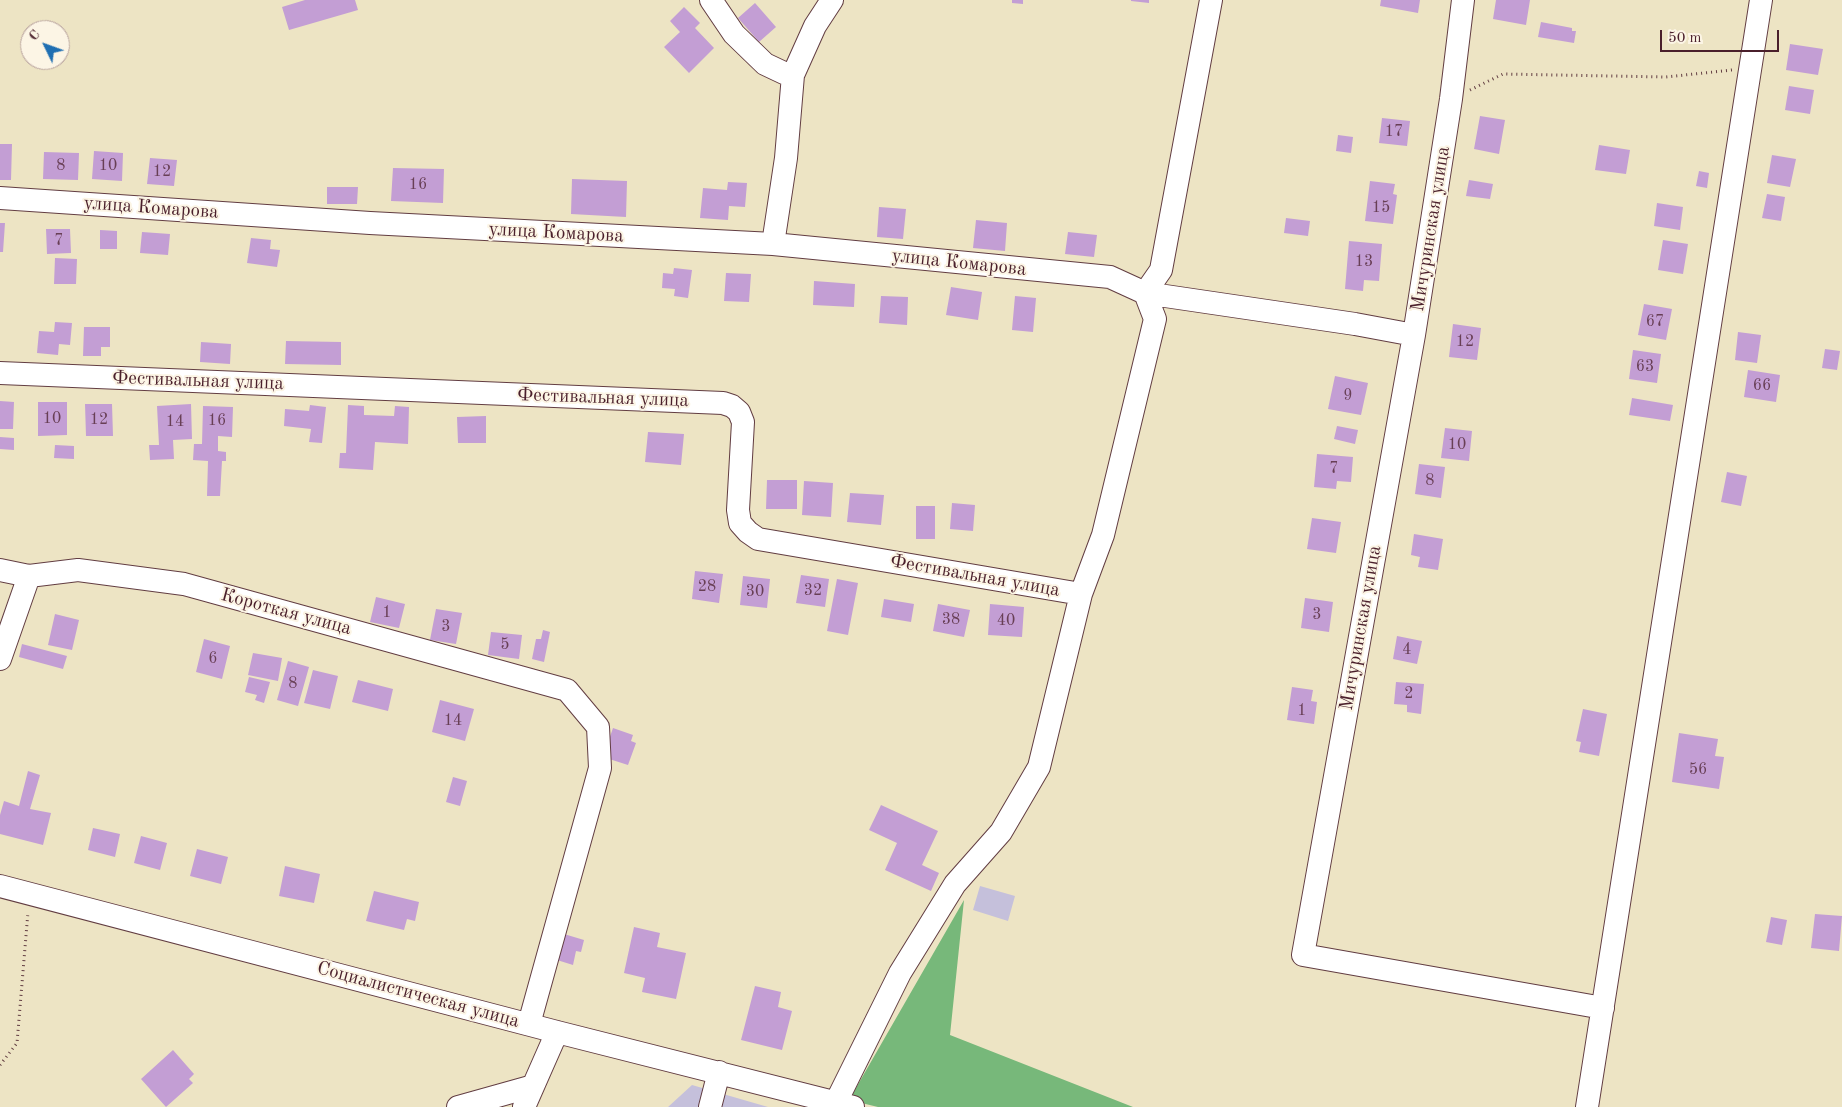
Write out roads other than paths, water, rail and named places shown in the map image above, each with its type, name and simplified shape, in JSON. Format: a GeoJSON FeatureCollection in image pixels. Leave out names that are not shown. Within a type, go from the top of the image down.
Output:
{"type":"FeatureCollection","features":[{"type":"Feature","properties":{"kind":"street"},"geometry":{"type":"LineString","coordinates":[[711,0],[734,34],[765,64],[793,75]]}},
{"type":"Feature","properties":{"kind":"street"},"geometry":{"type":"LineString","coordinates":[[773,244],[786,158],[793,75],[815,26],[832,0]]}},
{"type":"Feature","properties":{"kind":"street"},"geometry":{"type":"LineString","coordinates":[[844,1105],[900,973],[955,884],[1001,832],[1039,767],[1081,594],[1103,534],[1155,319],[1145,293],[1162,270],[1211,0]]}},
{"type":"Feature","properties":{"kind":"street","name":"Мичуринская улица"},"geometry":{"type":"LineString","coordinates":[[1463,0],[1451,99],[1414,335],[1303,955],[1603,1008]]}},
{"type":"Feature","properties":{"kind":"street"},"geometry":{"type":"LineString","coordinates":[[1587,1107],[1761,0]]}},
{"type":"Feature","properties":{"kind":"street","name":"улица Комарова"},"geometry":{"type":"LineString","coordinates":[[0,198],[370,223],[773,244],[1110,277],[1145,293],[1354,324],[1414,335]]}},
{"type":"Feature","properties":{"kind":"street","name":"Фестивальная улица"},"geometry":{"type":"LineString","coordinates":[[0,373],[723,403],[732,406],[739,412],[743,422],[738,510],[740,522],[748,532],[758,539],[1081,594]]}},
{"type":"Feature","properties":{"kind":"street","name":"Короткая улица"},"geometry":{"type":"LineString","coordinates":[[0,570],[29,576],[78,570],[184,584],[567,690],[598,728],[600,768],[529,1024]]}},
{"type":"Feature","properties":{"kind":"street"},"geometry":{"type":"LineString","coordinates":[[0,659],[29,576]]}},
{"type":"Feature","properties":{"kind":"street","name":"Социалистическая улица"},"geometry":{"type":"LineString","coordinates":[[0,886],[844,1105]]}},
{"type":"Feature","properties":{"kind":"street"},"geometry":{"type":"LineString","coordinates":[[524,1107],[557,1032]]}},
{"type":"Feature","properties":{"kind":"street"},"geometry":{"type":"LineString","coordinates":[[710,1107],[719,1072]]}},
{"type":"Feature","properties":{"kind":"street"},"geometry":{"type":"LineString","coordinates":[[458,1107],[533,1086]]}}]}
